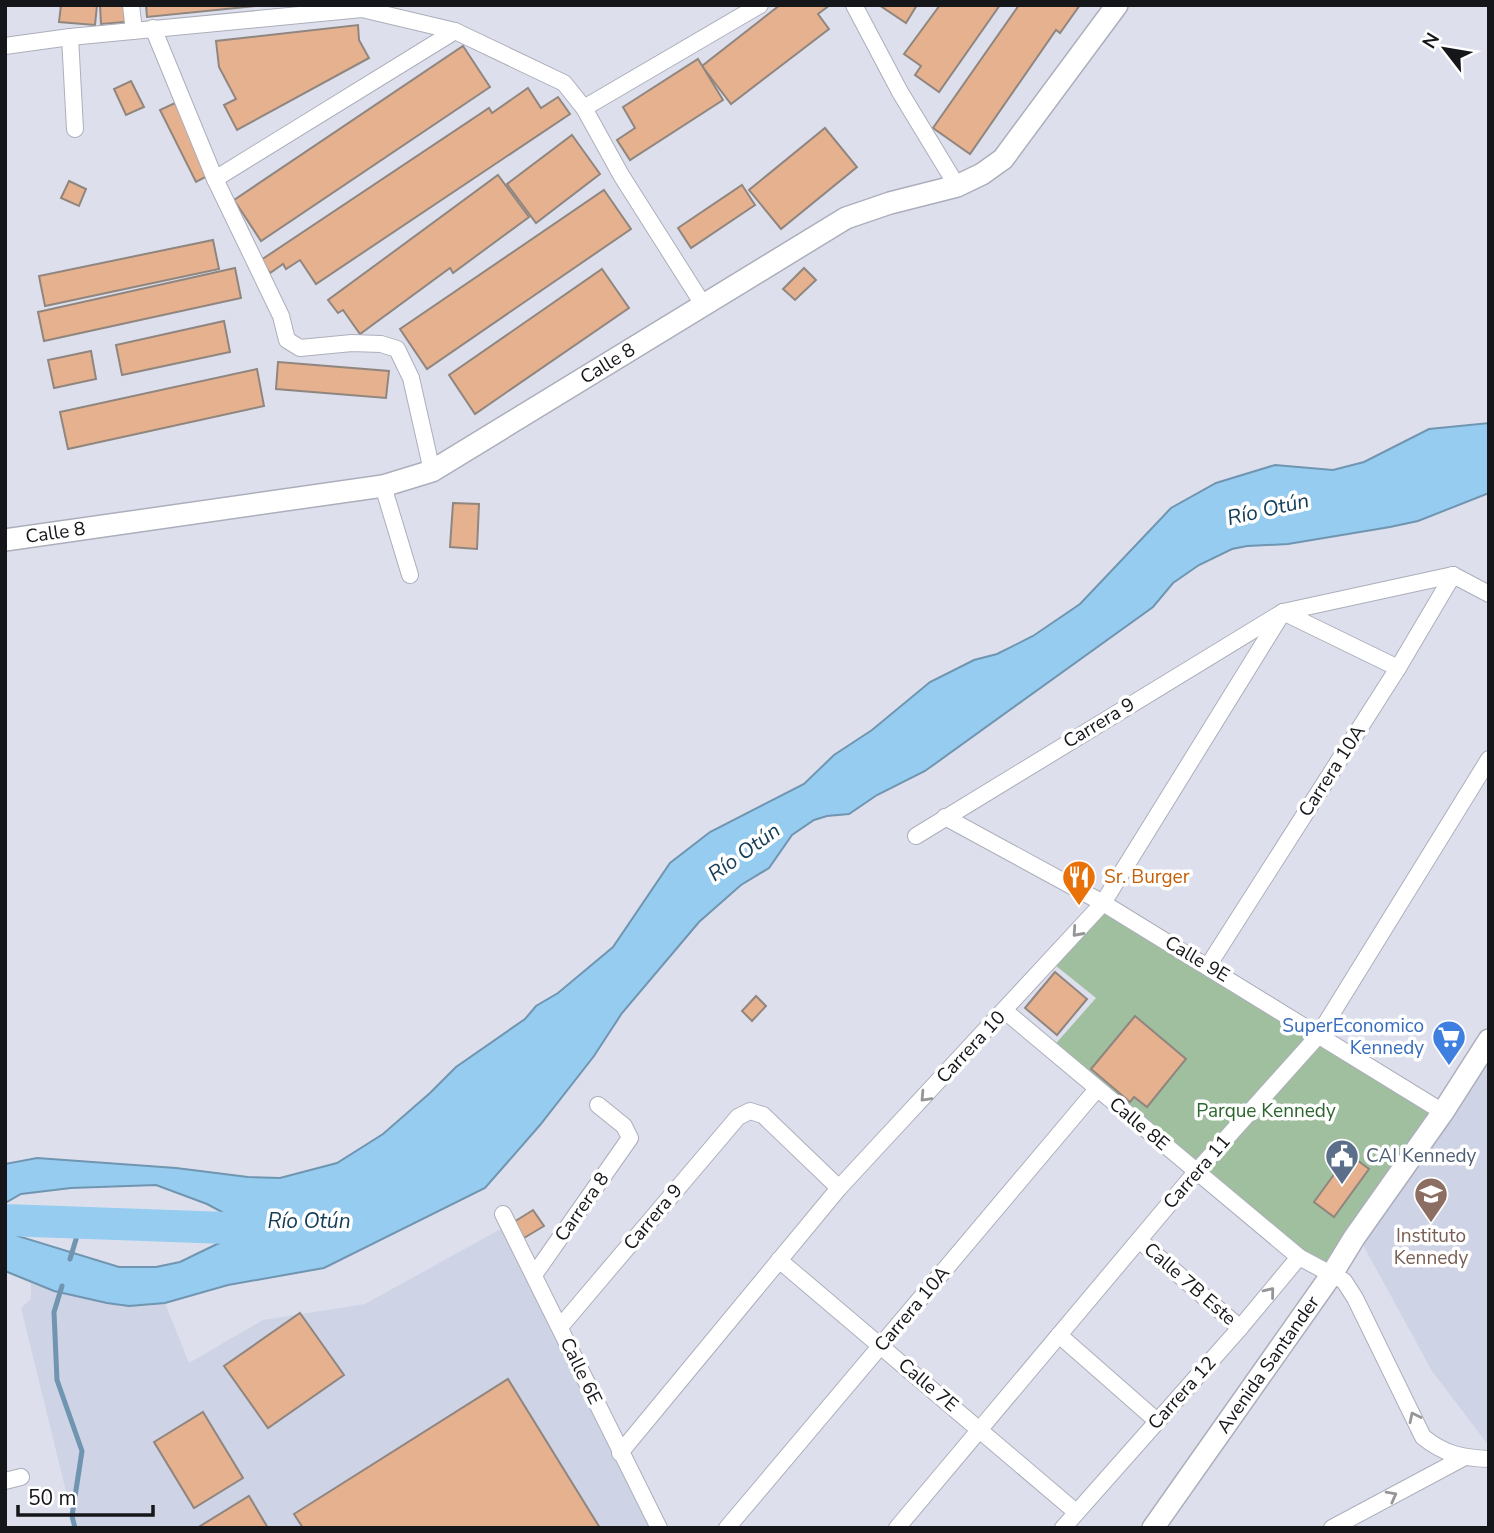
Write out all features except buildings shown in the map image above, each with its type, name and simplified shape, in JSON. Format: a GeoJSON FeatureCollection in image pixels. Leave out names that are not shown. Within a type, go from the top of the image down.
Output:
{"type":"FeatureCollection","features":[{"type":"Feature","properties":{"kind":"street"},"geometry":{"type":"LineString","coordinates":[[131,5],[134,31]]}},
{"type":"Feature","properties":{"kind":"street"},"geometry":{"type":"LineString","coordinates":[[584,108],[760,5]]}},
{"type":"Feature","properties":{"kind":"street"},"geometry":{"type":"LineString","coordinates":[[854,5],[895,83],[957,186]]}},
{"type":"Feature","properties":{"kind":"street","name":"Calle 8"},"geometry":{"type":"LineString","coordinates":[[5,540],[383,486],[432,471],[846,218],[957,186],[982,174],[1003,159],[1117,5]]}},
{"type":"Feature","properties":{"kind":"street"},"geometry":{"type":"LineString","coordinates":[[5,46],[361,7],[455,31],[564,83],[584,108],[621,175],[704,306]]}},
{"type":"Feature","properties":{"kind":"street"},"geometry":{"type":"LineString","coordinates":[[153,28],[215,179],[281,316],[287,340],[300,348],[352,343],[381,344],[397,349],[411,378],[432,471]]}},
{"type":"Feature","properties":{"kind":"street"},"geometry":{"type":"LineString","coordinates":[[215,179],[455,31]]}},
{"type":"Feature","properties":{"kind":"street"},"geometry":{"type":"LineString","coordinates":[[70,37],[75,129]]}},
{"type":"Feature","properties":{"kind":"street"},"geometry":{"type":"LineString","coordinates":[[383,486],[410,575]]}},
{"type":"Feature","properties":{"kind":"street"},"geometry":{"type":"LineString","coordinates":[[1453,575],[1489,594]]}},
{"type":"Feature","properties":{"kind":"street","name":"Carrera 9"},"geometry":{"type":"LineString","coordinates":[[916,836],[1283,612],[1453,575]]}},
{"type":"Feature","properties":{"kind":"street","name":"Carrera 10A"},"geometry":{"type":"LineString","coordinates":[[1208,966],[1398,668],[1453,575]]}},
{"type":"Feature","properties":{"kind":"street"},"geometry":{"type":"LineString","coordinates":[[1283,612],[1398,668]]}},
{"type":"Feature","properties":{"kind":"street","name":"Carrera 10"},"geometry":{"type":"LineString","coordinates":[[620,1453],[838,1188],[1103,903],[1283,612]]}},
{"type":"Feature","properties":{"kind":"street","name":"Carrera 11"},"geometry":{"type":"LineString","coordinates":[[903,1526],[979,1429],[1196,1172],[1318,1035],[1489,759]]}},
{"type":"Feature","properties":{"kind":"street","name":"Calle 9E"},"geometry":{"type":"LineString","coordinates":[[945,817],[1103,903],[1443,1112]]}},
{"type":"Feature","properties":{"kind":"street","name":"Calle 8E"},"geometry":{"type":"LineString","coordinates":[[1005,1011],[1299,1257],[1338,1278]]}},
{"type":"Feature","properties":{"kind":"street","name":"Avenida Santander"},"geometry":{"type":"LineString","coordinates":[[1153,1528],[1363,1245],[1382,1202],[1489,1040]]}},
{"type":"Feature","properties":{"kind":"street","name":"Carrera 10A"},"geometry":{"type":"LineString","coordinates":[[727,1528],[1097,1089]]}},
{"type":"Feature","properties":{"kind":"street","name":"Carrera 8"},"geometry":{"type":"LineString","coordinates":[[534,1275],[630,1138],[624,1126],[598,1105]]}},
{"type":"Feature","properties":{"kind":"street","name":"Carrera 9"},"geometry":{"type":"LineString","coordinates":[[559,1327],[738,1116],[750,1111],[763,1115],[838,1188]]}},
{"type":"Feature","properties":{"kind":"street","name":"Calle 6E"},"geometry":{"type":"LineString","coordinates":[[503,1214],[659,1528]]}},
{"type":"Feature","properties":{"kind":"street","name":"Calle 7B Este"},"geometry":{"type":"LineString","coordinates":[[1139,1240],[1240,1328]]}},
{"type":"Feature","properties":{"kind":"street","name":"Carrera 12"},"geometry":{"type":"LineString","coordinates":[[1063,1528],[1240,1328],[1299,1257]]}},
{"type":"Feature","properties":{"kind":"street","name":"Calle 7E"},"geometry":{"type":"LineString","coordinates":[[779,1260],[1076,1512]]}},
{"type":"Feature","properties":{"kind":"street"},"geometry":{"type":"LineString","coordinates":[[1338,1278],[1355,1298],[1423,1437],[1439,1450],[1463,1458],[1489,1459]]}},
{"type":"Feature","properties":{"kind":"street","name":"Avenida Santander"},"geometry":{"type":"LineString","coordinates":[[1170,1528],[1338,1278]]}},
{"type":"Feature","properties":{"kind":"street"},"geometry":{"type":"LineString","coordinates":[[1059,1335],[1157,1421]]}},
{"type":"Feature","properties":{"kind":"street"},"geometry":{"type":"LineString","coordinates":[[1332,1528],[1463,1458]]}},
{"type":"Feature","properties":{"kind":"shaded area","name":"Instituto Kennedy"},"geometry":{"type":"Polygon","coordinates":[[[1489,1040],[1489,1446],[1432,1371],[1363,1245],[1382,1202],[1489,1040]]]}},
{"type":"Feature","properties":{"kind":"shaded area"},"geometry":{"type":"Polygon","coordinates":[[[508,1225],[659,1528],[75,1528],[21,1308],[31,1299],[31,1283],[107,1303],[129,1306],[165,1303],[189,1363],[263,1320],[365,1304],[508,1225]]]}},
{"type":"Feature","properties":{"kind":"green space","name":"Parque Kennedy"},"geometry":{"type":"Polygon","coordinates":[[[1103,903],[1443,1112],[1332,1274],[1051,1049],[1096,998],[1050,961],[1103,903]],[[1349,1155],[1314,1202],[1334,1217],[1369,1169],[1349,1155]]]}},
{"type":"Feature","properties":{"kind":"water","name":"Río Otún"},"geometry":{"type":"Polygon","coordinates":[[[1489,423],[1489,493],[1418,521],[1288,544],[1232,549],[1199,565],[1173,583],[1153,607],[925,771],[877,795],[849,814],[814,820],[792,835],[769,868],[741,885],[699,922],[622,1013],[594,1056],[540,1125],[485,1188],[324,1268],[228,1285],[165,1303],[129,1306],[107,1303],[54,1291],[5,1271],[5,1232],[119,1267],[156,1267],[180,1262],[254,1229],[207,1204],[156,1185],[71,1188],[21,1194],[5,1203],[5,1164],[37,1158],[280,1178],[337,1163],[383,1134],[456,1067],[525,1019],[536,1006],[558,993],[613,947],[670,863],[710,832],[804,784],[834,755],[872,730],[930,682],[974,660],[997,654],[1033,636],[1080,604],[1171,508],[1216,483],[1275,465],[1333,470],[1364,462],[1429,429],[1489,423]],[[540,1065],[525,1070],[484,1106],[379,1215],[383,1219],[425,1197],[492,1134],[541,1077],[540,1065]]]}},
{"type":"Feature","properties":{"kind":"waterway","name":"Río Otún"},"geometry":{"type":"LineString","coordinates":[[339,1230],[380,1218],[440,1168],[480,1129],[566,1033]]}},
{"type":"Feature","properties":{"kind":"waterway","name":"Río Otún"},"geometry":{"type":"LineString","coordinates":[[5,1220],[255,1229],[295,1234]]}},
{"type":"Feature","properties":{"kind":"waterway"},"geometry":{"type":"LineString","coordinates":[[70,1259],[81,1223]]}},
{"type":"Feature","properties":{"kind":"waterway"},"geometry":{"type":"LineString","coordinates":[[62,1286],[54,1312],[57,1380],[82,1451],[72,1516],[75,1528]]}},
{"type":"Feature","properties":{"kind":"place","name":"Sr. Burger"},"geometry":{"type":"Point","coordinates":[1079,907]}},
{"type":"Feature","properties":{"kind":"place","name":"SuperEconomico Kennedy"},"geometry":{"type":"Point","coordinates":[1449,1067]}},
{"type":"Feature","properties":{"kind":"place","name":"CAI Kennedy"},"geometry":{"type":"Point","coordinates":[1342,1186]}},
{"type":"Feature","properties":{"kind":"place","name":"Instituto Kennedy"},"geometry":{"type":"Point","coordinates":[1431,1224]}}]}
